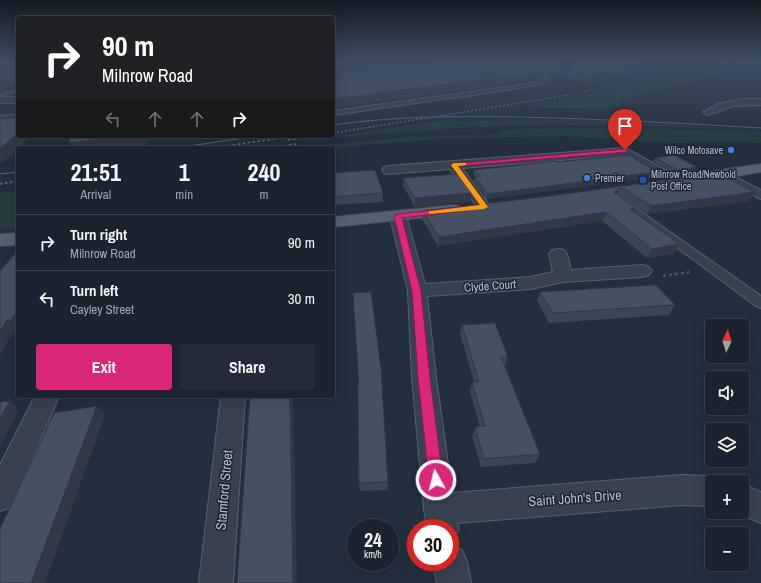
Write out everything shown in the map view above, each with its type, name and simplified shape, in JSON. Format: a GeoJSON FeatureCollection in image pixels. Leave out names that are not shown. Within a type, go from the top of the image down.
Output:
{"type":"FeatureCollection","features":[{"type":"Feature","properties":{"kind":"main road"},"geometry":{"type":"LineString","coordinates":[[652,184],[761,168]]}},
{"type":"Feature","properties":{"kind":"main road"},"geometry":{"type":"LineString","coordinates":[[335,222],[491,206]]}},
{"type":"Feature","properties":{"kind":"main road"},"geometry":{"type":"LineString","coordinates":[[0,240],[16,239]]}},
{"type":"Feature","properties":{"kind":"street"},"geometry":{"type":"LineString","coordinates":[[0,100],[16,100]]}},
{"type":"Feature","properties":{"kind":"street"},"geometry":{"type":"LineString","coordinates":[[708,112],[719,106],[739,101],[761,102]]}},
{"type":"Feature","properties":{"kind":"street"},"geometry":{"type":"LineString","coordinates":[[0,119],[16,117]]}},
{"type":"Feature","properties":{"kind":"street"},"geometry":{"type":"LineString","coordinates":[[388,170],[625,150],[674,181]]}},
{"type":"Feature","properties":{"kind":"street"},"geometry":{"type":"LineString","coordinates":[[454,165],[491,206]]}},
{"type":"Feature","properties":{"kind":"street"},"geometry":{"type":"LineString","coordinates":[[721,174],[761,195]]}},
{"type":"Feature","properties":{"kind":"street"},"geometry":{"type":"LineString","coordinates":[[616,193],[761,303]]}},
{"type":"Feature","properties":{"kind":"street"},"geometry":{"type":"LineString","coordinates":[[398,216],[417,291],[424,378],[441,518]]}},
{"type":"Feature","properties":{"kind":"street"},"geometry":{"type":"LineString","coordinates":[[558,254],[563,276]]}},
{"type":"Feature","properties":{"kind":"street","name":"Clyde Court"},"geometry":{"type":"LineString","coordinates":[[417,291],[531,283],[563,276],[642,272]]}},
{"type":"Feature","properties":{"kind":"street"},"geometry":{"type":"LineString","coordinates":[[0,496],[46,398]]}},
{"type":"Feature","properties":{"kind":"street","name":"Stamford Street"},"geometry":{"type":"LineString","coordinates":[[216,583],[233,398]]}},
{"type":"Feature","properties":{"kind":"street","name":"Saint John's Drive"},"geometry":{"type":"LineString","coordinates":[[441,518],[682,490],[705,491]]}},
{"type":"Feature","properties":{"kind":"street"},"geometry":{"type":"LineString","coordinates":[[749,502],[761,508]]}},
{"type":"Feature","properties":{"kind":"street"},"geometry":{"type":"LineString","coordinates":[[452,571],[454,583]]}},
{"type":"Feature","properties":{"kind":"lane"},"geometry":{"type":"LineString","coordinates":[[335,113],[510,88]]}},
{"type":"Feature","properties":{"kind":"lane"},"geometry":{"type":"LineString","coordinates":[[0,95],[16,91]]}},
{"type":"Feature","properties":{"kind":"path"},"geometry":{"type":"LineString","coordinates":[[642,272],[662,276],[714,267]]}},
{"type":"Feature","properties":{"kind":"green space"},"geometry":{"type":"Polygon","coordinates":[[[616,88],[664,88],[637,95],[605,109],[520,107],[616,88]]]}},
{"type":"Feature","properties":{"kind":"green space"},"geometry":{"type":"Polygon","coordinates":[[[511,119],[629,121],[755,130],[655,126],[552,125],[474,127],[335,137],[425,122],[511,119]]]}},
{"type":"Feature","properties":{"kind":"green space"},"geometry":{"type":"Polygon","coordinates":[[[559,128],[761,132],[761,143],[667,143],[567,136],[439,139],[335,148],[335,146],[313,146],[410,137],[496,134],[503,130],[559,128]]]}},
{"type":"Feature","properties":{"kind":"green space"},"geometry":{"type":"Polygon","coordinates":[[[16,190],[16,226],[14,228],[0,229],[0,193],[16,190]]]}},
{"type":"Feature","properties":{"kind":"building"},"geometry":{"type":"Polygon","coordinates":[[[335,88],[415,88],[335,99],[335,88]]]}},
{"type":"Feature","properties":{"kind":"building"},"geometry":{"type":"Polygon","coordinates":[[[16,117],[16,135],[0,149],[0,119],[16,117]]]}},
{"type":"Feature","properties":{"kind":"building"},"geometry":{"type":"Polygon","coordinates":[[[70,138],[105,138],[69,143],[70,138]]]}},
{"type":"Feature","properties":{"kind":"building"},"geometry":{"type":"Polygon","coordinates":[[[629,155],[657,172],[488,194],[475,177],[481,177],[474,170],[556,161],[629,155]]]}},
{"type":"Feature","properties":{"kind":"building"},"geometry":{"type":"Polygon","coordinates":[[[674,155],[697,167],[678,170],[655,158],[674,155]]]}},
{"type":"Feature","properties":{"kind":"building"},"geometry":{"type":"Polygon","coordinates":[[[375,170],[383,193],[335,197],[335,173],[375,170]]]}},
{"type":"Feature","properties":{"kind":"building"},"geometry":{"type":"Polygon","coordinates":[[[717,173],[755,192],[651,206],[625,189],[620,188],[614,192],[635,208],[630,209],[679,244],[652,249],[606,212],[439,237],[423,211],[550,196],[717,173]]]}},
{"type":"Feature","properties":{"kind":"building"},"geometry":{"type":"Polygon","coordinates":[[[459,174],[472,193],[415,198],[403,178],[459,174]]]}},
{"type":"Feature","properties":{"kind":"building"},"geometry":{"type":"Polygon","coordinates":[[[16,252],[16,313],[11,320],[7,320],[0,331],[0,271],[16,252]]]}},
{"type":"Feature","properties":{"kind":"building"},"geometry":{"type":"Polygon","coordinates":[[[656,285],[675,305],[553,313],[540,292],[656,285]]]}},
{"type":"Feature","properties":{"kind":"building"},"geometry":{"type":"Polygon","coordinates":[[[371,292],[381,369],[388,482],[359,483],[359,385],[353,293],[371,292]]]}},
{"type":"Feature","properties":{"kind":"building"},"geometry":{"type":"Polygon","coordinates":[[[495,323],[508,357],[501,357],[540,454],[484,459],[475,427],[485,426],[472,382],[479,382],[462,325],[495,323]]]}},
{"type":"Feature","properties":{"kind":"building"},"geometry":{"type":"Polygon","coordinates":[[[250,398],[290,398],[293,583],[237,583],[250,398]]]}},
{"type":"Feature","properties":{"kind":"building"},"geometry":{"type":"Polygon","coordinates":[[[10,401],[0,418],[0,402],[10,401]]]}},
{"type":"Feature","properties":{"kind":"building"},"geometry":{"type":"Polygon","coordinates":[[[97,406],[31,583],[0,583],[0,529],[54,413],[97,406]]]}},
{"type":"Feature","properties":{"kind":"tram line"},"geometry":{"type":"LineString","coordinates":[[335,125],[403,118],[497,117],[611,120],[761,128]]}},
{"type":"Feature","properties":{"kind":"tram line"},"geometry":{"type":"LineString","coordinates":[[190,146],[244,138]]}},
{"type":"Feature","properties":{"kind":"tram line"},"geometry":{"type":"LineString","coordinates":[[0,174],[16,172]]}},
{"type":"Feature","properties":{"kind":"railway"},"geometry":{"type":"LineString","coordinates":[[563,96],[602,88]]}},
{"type":"Feature","properties":{"kind":"railway"},"geometry":{"type":"LineString","coordinates":[[335,133],[570,95]]}},
{"type":"Feature","properties":{"kind":"railway"},"geometry":{"type":"LineString","coordinates":[[226,146],[279,138]]}},
{"type":"Feature","properties":{"kind":"railway"},"geometry":{"type":"LineString","coordinates":[[288,140],[300,138]]}},
{"type":"Feature","properties":{"kind":"railway"},"geometry":{"type":"LineString","coordinates":[[281,146],[298,144]]}},
{"type":"Feature","properties":{"kind":"railway"},"geometry":{"type":"LineString","coordinates":[[0,184],[16,181]]}},
{"type":"Feature","properties":{"kind":"slow traffic"},"geometry":{"type":"LineString","coordinates":[[431,213],[484,207],[454,165],[464,164]]}},
{"type":"Feature","properties":{"kind":"place","name":"Wilco Motosave"},"geometry":{"type":"Point","coordinates":[731,150]}},
{"type":"Feature","properties":{"kind":"place","name":"Premier"},"geometry":{"type":"Point","coordinates":[587,178]}},
{"type":"Feature","properties":{"kind":"place","name":"Milnrow Road/Newbold Post Office"},"geometry":{"type":"Point","coordinates":[643,180]}},
{"type":"Feature","properties":{"kind":"route"},"geometry":{"type":"LineString","coordinates":[[436,480],[424,378],[417,291],[398,216],[484,207],[454,165],[625,150]]}}]}
